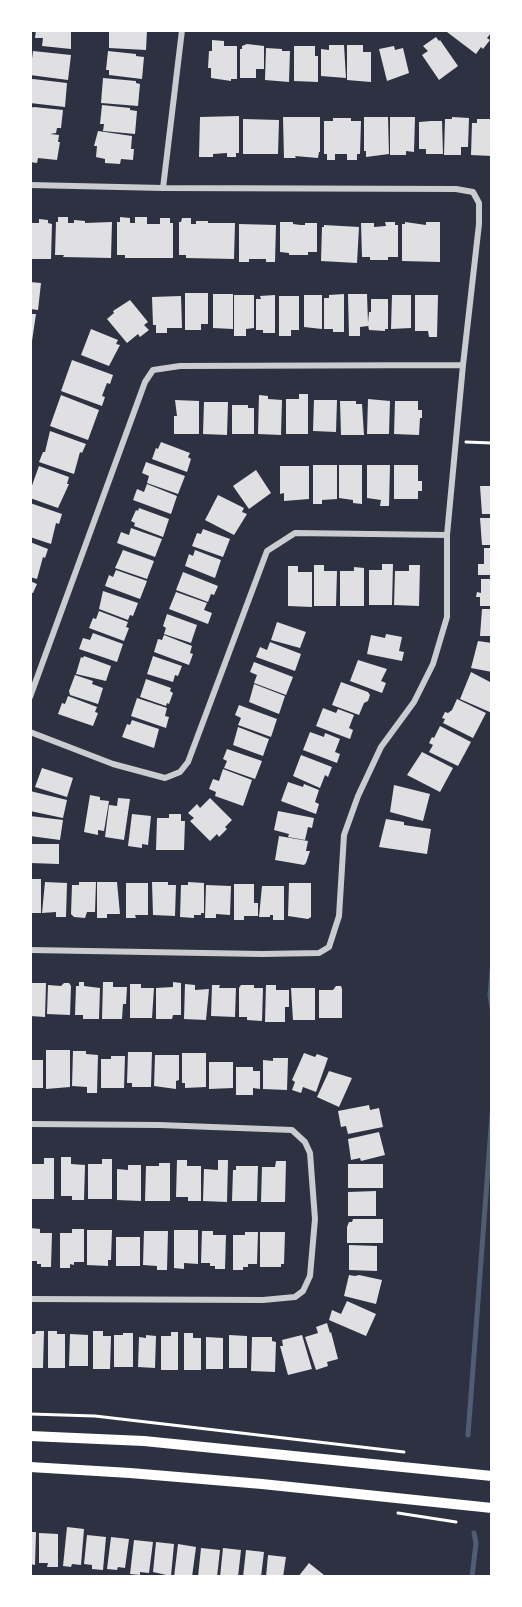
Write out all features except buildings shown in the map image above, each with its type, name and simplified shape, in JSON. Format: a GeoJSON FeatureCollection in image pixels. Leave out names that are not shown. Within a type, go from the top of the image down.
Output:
{"type":"FeatureCollection","features":[{"type":"Feature","properties":{"kind":"main road"},"geometry":{"type":"LineString","coordinates":[[30,1436],[144,1441],[492,1476]]}},
{"type":"Feature","properties":{"kind":"main road"},"geometry":{"type":"LineString","coordinates":[[30,1467],[262,1484],[492,1508]]}},
{"type":"Feature","properties":{"kind":"street"},"geometry":{"type":"LineString","coordinates":[[163,188],[182,30]]}},
{"type":"Feature","properties":{"kind":"street"},"geometry":{"type":"LineString","coordinates":[[30,185],[456,189],[473,192],[479,203],[479,224],[447,535],[447,617],[433,664],[414,702],[381,747],[358,796],[345,835],[339,916],[329,947],[319,953],[262,954],[30,950]]}},
{"type":"Feature","properties":{"kind":"street"},"geometry":{"type":"LineString","coordinates":[[30,697],[145,382],[153,370],[180,366],[463,365]]}},
{"type":"Feature","properties":{"kind":"street"},"geometry":{"type":"LineString","coordinates":[[30,732],[112,764],[165,778],[180,772],[188,762],[267,551],[295,533],[447,535]]}},
{"type":"Feature","properties":{"kind":"street"},"geometry":{"type":"LineString","coordinates":[[30,1124],[159,1125],[292,1130],[305,1142],[310,1153],[315,1219],[310,1276],[303,1291],[295,1297],[263,1300],[30,1299]]}},
{"type":"Feature","properties":{"kind":"path"},"geometry":{"type":"LineString","coordinates":[[456,442],[492,443]]}},
{"type":"Feature","properties":{"kind":"path"},"geometry":{"type":"LineString","coordinates":[[30,1414],[95,1416],[406,1452]]}},
{"type":"Feature","properties":{"kind":"waterway"},"geometry":{"type":"LineString","coordinates":[[492,970],[490,995],[492,1008]]}},
{"type":"Feature","properties":{"kind":"waterway"},"geometry":{"type":"LineString","coordinates":[[468,1435],[492,1114]]}},
{"type":"Feature","properties":{"kind":"waterway"},"geometry":{"type":"LineString","coordinates":[[472,1577],[476,1543],[474,1533]]}}]}
